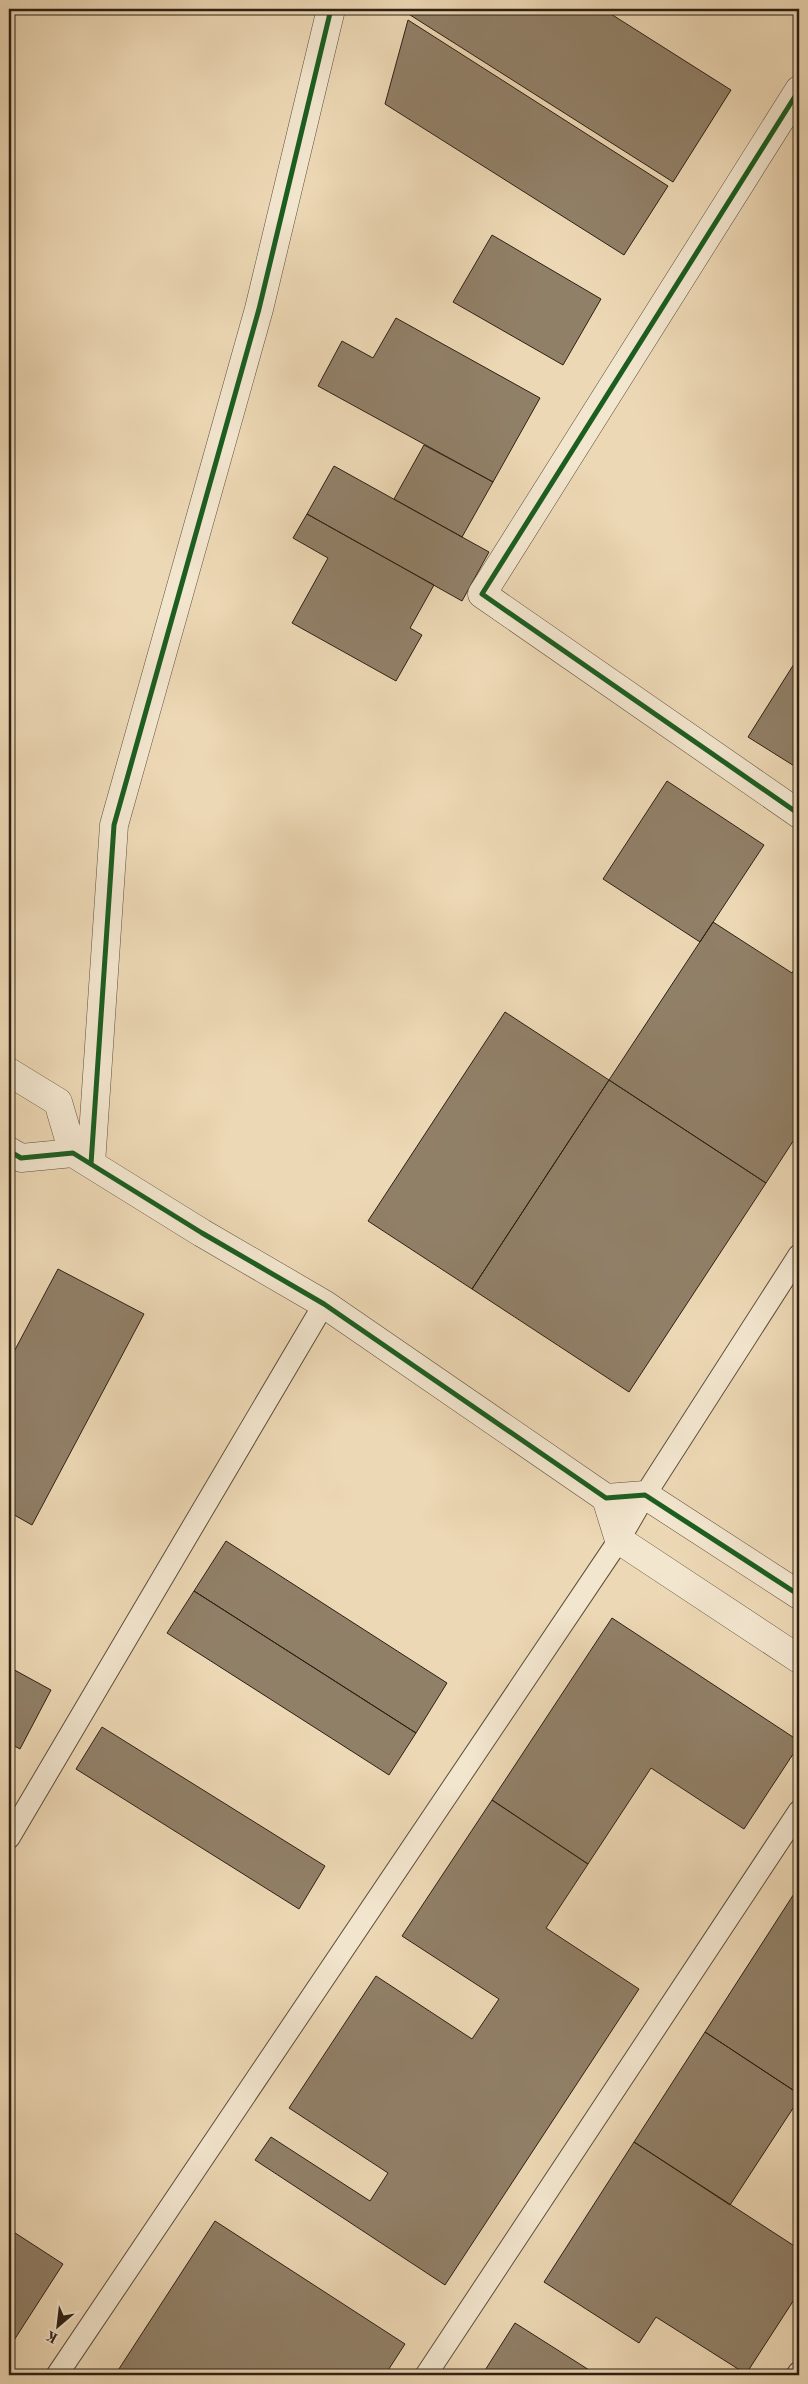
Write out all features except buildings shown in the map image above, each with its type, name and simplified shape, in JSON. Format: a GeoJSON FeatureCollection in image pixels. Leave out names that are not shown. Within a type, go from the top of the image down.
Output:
{"type":"FeatureCollection","features":[{"type":"Feature","properties":{"kind":"street"},"geometry":{"type":"LineString","coordinates":[[82,1158],[114,825],[258,309],[331,9]]}},
{"type":"Feature","properties":{"kind":"street"},"geometry":{"type":"LineString","coordinates":[[799,90],[482,594],[799,814]]}},
{"type":"Feature","properties":{"kind":"street"},"geometry":{"type":"LineString","coordinates":[[9,1072],[58,1102],[82,1158]]}},
{"type":"Feature","properties":{"kind":"street"},"geometry":{"type":"LineString","coordinates":[[9,1151],[21,1158],[82,1158],[324,1304],[606,1498],[645,1495],[799,1594]]}},
{"type":"Feature","properties":{"kind":"street"},"geometry":{"type":"LineString","coordinates":[[606,1498],[618,1540],[799,1659]]}},
{"type":"Feature","properties":{"kind":"lane"},"geometry":{"type":"LineString","coordinates":[[57,2375],[618,1540],[799,1255]]}},
{"type":"Feature","properties":{"kind":"lane"},"geometry":{"type":"LineString","coordinates":[[9,1838],[324,1304]]}},
{"type":"Feature","properties":{"kind":"lane"},"geometry":{"type":"LineString","coordinates":[[426,2375],[799,1811]]}},
{"type":"Feature","properties":{"kind":"cycle path"},"geometry":{"type":"LineString","coordinates":[[91,1164],[114,825],[259,309],[331,9]]}},
{"type":"Feature","properties":{"kind":"cycle path"},"geometry":{"type":"LineString","coordinates":[[799,90],[482,594],[799,814]]}},
{"type":"Feature","properties":{"kind":"cycle path"},"geometry":{"type":"LineString","coordinates":[[9,1151],[21,1158],[73,1153],[202,1233],[324,1304],[606,1498],[645,1495],[799,1595]]}}]}
